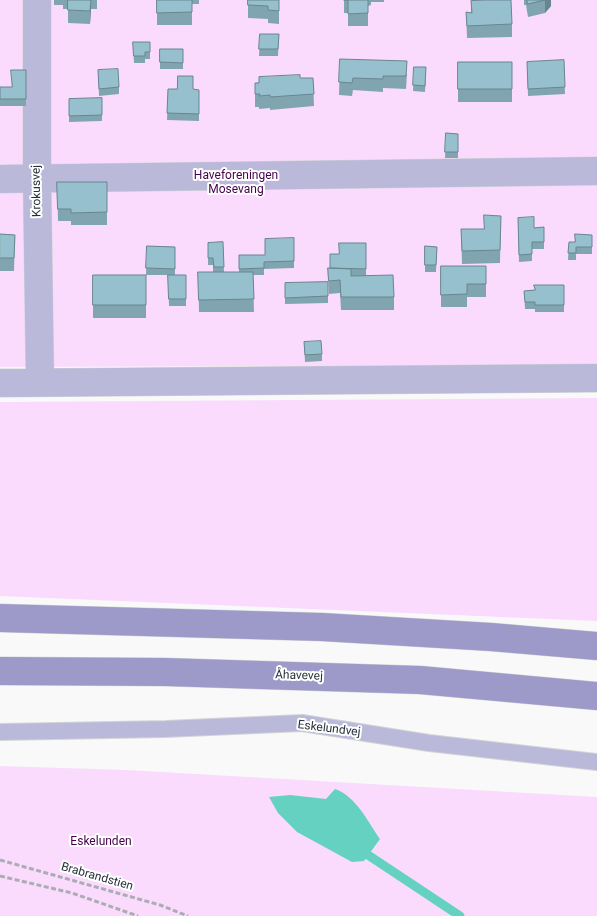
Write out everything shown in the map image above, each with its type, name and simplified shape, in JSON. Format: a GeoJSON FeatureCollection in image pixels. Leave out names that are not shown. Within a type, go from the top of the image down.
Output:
{"type":"FeatureCollection","features":[{"type":"Feature","properties":{"kind":"main road"},"geometry":{"type":"LineString","coordinates":[[0,618],[332,627],[597,646]]}},
{"type":"Feature","properties":{"kind":"main road"},"geometry":{"type":"LineString","coordinates":[[0,628],[170,622]]}},
{"type":"Feature","properties":{"kind":"main road","name":"Åhavevej"},"geometry":{"type":"LineString","coordinates":[[0,671],[165,672],[420,680],[597,696]]}},
{"type":"Feature","properties":{"kind":"street","name":"Krokusvej"},"geometry":{"type":"LineString","coordinates":[[37,0],[40,382]]}},
{"type":"Feature","properties":{"kind":"street"},"geometry":{"type":"LineString","coordinates":[[0,179],[597,171]]}},
{"type":"Feature","properties":{"kind":"street"},"geometry":{"type":"LineString","coordinates":[[0,383],[597,378]]}},
{"type":"Feature","properties":{"kind":"lane","name":"Eskelundvej"},"geometry":{"type":"LineString","coordinates":[[0,732],[302,724],[429,743],[597,762]]}},
{"type":"Feature","properties":{"kind":"path","name":"Brabrandstien"},"geometry":{"type":"LineString","coordinates":[[0,860],[160,904],[188,916]]}},
{"type":"Feature","properties":{"kind":"path"},"geometry":{"type":"LineString","coordinates":[[0,876],[72,894],[138,916]]}},
{"type":"Feature","properties":{"kind":"green space","name":"Haveforeningen Mosevang"},"geometry":{"type":"Polygon","coordinates":[[[0,0],[597,0],[597,365],[0,367],[0,0]]]}},
{"type":"Feature","properties":{"kind":"green space"},"geometry":{"type":"Polygon","coordinates":[[[597,398],[597,621],[0,596],[0,402],[597,398]]]}},
{"type":"Feature","properties":{"kind":"green space","name":"Eskelunden"},"geometry":{"type":"Polygon","coordinates":[[[0,766],[127,770],[597,797],[597,916],[0,916],[0,766]]]}},
{"type":"Feature","properties":{"kind":"shaded area"},"geometry":{"type":"Polygon","coordinates":[[[335,789],[342,792],[355,803],[380,839],[364,861],[352,862],[297,832],[278,813],[269,797],[290,795],[326,799],[335,789]]]}},
{"type":"Feature","properties":{"kind":"building"},"geometry":{"type":"Polygon","coordinates":[[[68,0],[91,0],[90,11],[68,10],[68,0]]]}},
{"type":"Feature","properties":{"kind":"building"},"geometry":{"type":"Polygon","coordinates":[[[157,0],[192,0],[192,12],[157,13],[157,0]]]}},
{"type":"Feature","properties":{"kind":"building"},"geometry":{"type":"Polygon","coordinates":[[[248,0],[279,0],[279,11],[268,10],[268,6],[248,5],[248,0]]]}},
{"type":"Feature","properties":{"kind":"building"},"geometry":{"type":"Polygon","coordinates":[[[348,0],[368,0],[368,13],[348,14],[348,0]]]}},
{"type":"Feature","properties":{"kind":"building"},"geometry":{"type":"Polygon","coordinates":[[[511,0],[512,24],[467,26],[466,12],[472,13],[471,1],[511,0]]]}},
{"type":"Feature","properties":{"kind":"building"},"geometry":{"type":"Polygon","coordinates":[[[527,0],[545,0],[528,4],[527,0]]]}},
{"type":"Feature","properties":{"kind":"building"},"geometry":{"type":"Polygon","coordinates":[[[260,34],[279,34],[278,49],[259,49],[260,34]]]}},
{"type":"Feature","properties":{"kind":"building"},"geometry":{"type":"Polygon","coordinates":[[[133,42],[150,42],[150,52],[145,52],[145,56],[134,56],[133,42]]]}},
{"type":"Feature","properties":{"kind":"building"},"geometry":{"type":"Polygon","coordinates":[[[160,49],[183,49],[183,63],[160,62],[160,49]]]}},
{"type":"Feature","properties":{"kind":"building"},"geometry":{"type":"Polygon","coordinates":[[[340,59],[407,61],[406,76],[383,76],[383,79],[353,78],[352,83],[339,82],[340,59]]]}},
{"type":"Feature","properties":{"kind":"building"},"geometry":{"type":"Polygon","coordinates":[[[564,60],[565,87],[528,89],[527,62],[564,60]]]}},
{"type":"Feature","properties":{"kind":"building"},"geometry":{"type":"Polygon","coordinates":[[[458,62],[512,62],[512,89],[458,89],[458,62]]]}},
{"type":"Feature","properties":{"kind":"building"},"geometry":{"type":"Polygon","coordinates":[[[414,67],[426,67],[425,86],[413,85],[414,67]]]}},
{"type":"Feature","properties":{"kind":"building"},"geometry":{"type":"Polygon","coordinates":[[[118,69],[119,87],[99,89],[98,70],[118,69]]]}},
{"type":"Feature","properties":{"kind":"building"},"geometry":{"type":"Polygon","coordinates":[[[11,70],[26,70],[26,99],[0,99],[0,87],[12,87],[11,70]]]}},
{"type":"Feature","properties":{"kind":"building"},"geometry":{"type":"Polygon","coordinates":[[[300,75],[300,78],[313,78],[314,94],[270,97],[270,95],[259,96],[260,94],[255,94],[255,83],[259,83],[259,77],[300,75]]]}},
{"type":"Feature","properties":{"kind":"building"},"geometry":{"type":"Polygon","coordinates":[[[178,76],[193,76],[193,89],[199,90],[199,114],[167,113],[168,89],[177,89],[178,76]]]}},
{"type":"Feature","properties":{"kind":"building"},"geometry":{"type":"Polygon","coordinates":[[[102,98],[102,115],[69,116],[69,99],[102,98]]]}},
{"type":"Feature","properties":{"kind":"building"},"geometry":{"type":"Polygon","coordinates":[[[446,133],[458,134],[458,152],[445,152],[446,133]]]}},
{"type":"Feature","properties":{"kind":"building"},"geometry":{"type":"Polygon","coordinates":[[[57,182],[107,182],[107,212],[71,213],[71,209],[58,209],[57,182]]]}},
{"type":"Feature","properties":{"kind":"building"},"geometry":{"type":"Polygon","coordinates":[[[484,215],[501,216],[500,250],[462,251],[461,229],[484,229],[484,215]]]}},
{"type":"Feature","properties":{"kind":"building"},"geometry":{"type":"Polygon","coordinates":[[[534,217],[534,228],[544,227],[544,242],[532,242],[532,254],[519,255],[518,218],[534,217]]]}},
{"type":"Feature","properties":{"kind":"building"},"geometry":{"type":"Polygon","coordinates":[[[0,234],[15,235],[14,258],[0,258],[0,234]]]}},
{"type":"Feature","properties":{"kind":"building"},"geometry":{"type":"Polygon","coordinates":[[[575,234],[592,235],[592,247],[576,247],[576,253],[568,253],[569,242],[575,242],[575,234]]]}},
{"type":"Feature","properties":{"kind":"building"},"geometry":{"type":"Polygon","coordinates":[[[294,238],[294,261],[264,262],[264,268],[239,269],[239,255],[265,255],[265,239],[294,238]]]}},
{"type":"Feature","properties":{"kind":"building"},"geometry":{"type":"Polygon","coordinates":[[[223,242],[224,267],[214,267],[213,258],[208,258],[208,243],[223,242]]]}},
{"type":"Feature","properties":{"kind":"building"},"geometry":{"type":"Polygon","coordinates":[[[339,243],[366,243],[366,269],[330,268],[330,254],[339,254],[339,243]]]}},
{"type":"Feature","properties":{"kind":"building"},"geometry":{"type":"Polygon","coordinates":[[[147,246],[175,247],[175,269],[146,268],[147,246]]]}},
{"type":"Feature","properties":{"kind":"building"},"geometry":{"type":"Polygon","coordinates":[[[425,246],[437,247],[436,265],[425,265],[425,246]]]}},
{"type":"Feature","properties":{"kind":"building"},"geometry":{"type":"Polygon","coordinates":[[[441,266],[486,266],[486,284],[467,284],[467,294],[441,295],[441,266]]]}},
{"type":"Feature","properties":{"kind":"building"},"geometry":{"type":"Polygon","coordinates":[[[328,268],[351,269],[351,276],[393,275],[394,297],[341,297],[340,280],[329,281],[328,268]]]}},
{"type":"Feature","properties":{"kind":"building"},"geometry":{"type":"Polygon","coordinates":[[[198,272],[253,272],[254,299],[199,300],[198,272]]]}},
{"type":"Feature","properties":{"kind":"building"},"geometry":{"type":"Polygon","coordinates":[[[93,275],[146,275],[146,305],[93,305],[93,275]]]}},
{"type":"Feature","properties":{"kind":"building"},"geometry":{"type":"Polygon","coordinates":[[[168,275],[186,275],[186,299],[169,299],[168,275]]]}},
{"type":"Feature","properties":{"kind":"building"},"geometry":{"type":"Polygon","coordinates":[[[328,282],[328,296],[285,298],[285,283],[328,282]]]}},
{"type":"Feature","properties":{"kind":"building"},"geometry":{"type":"Polygon","coordinates":[[[534,285],[564,285],[564,305],[535,305],[535,302],[525,302],[524,291],[535,290],[534,285]]]}},
{"type":"Feature","properties":{"kind":"building"},"geometry":{"type":"Polygon","coordinates":[[[321,341],[322,354],[305,355],[304,342],[321,341]]]}},
{"type":"Feature","properties":{"kind":"waterway"},"geometry":{"type":"LineString","coordinates":[[368,855],[460,916]]}}]}
